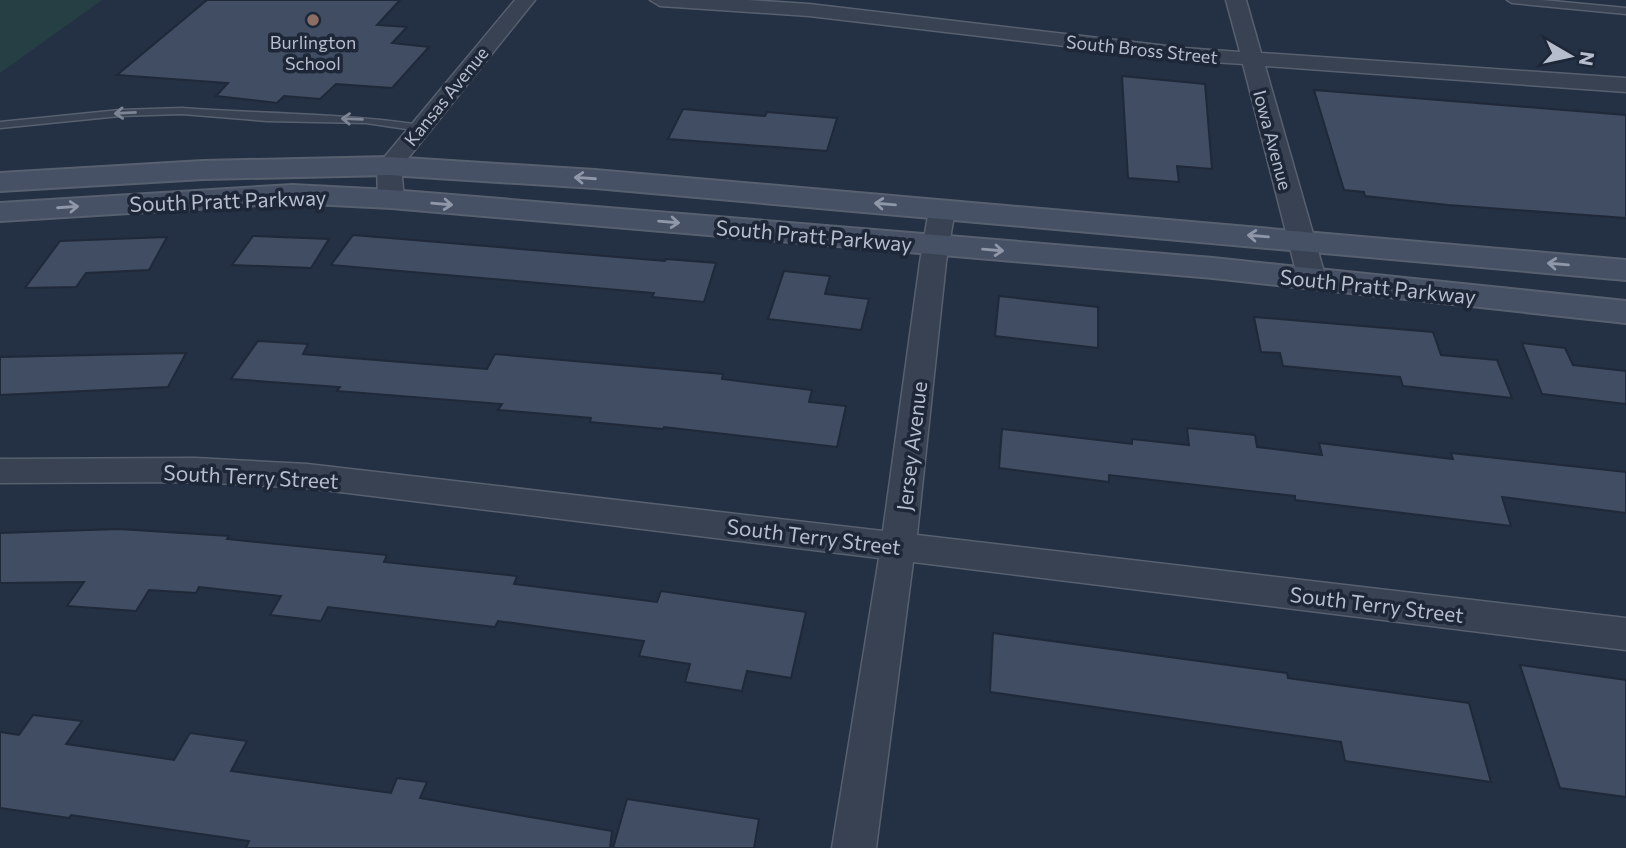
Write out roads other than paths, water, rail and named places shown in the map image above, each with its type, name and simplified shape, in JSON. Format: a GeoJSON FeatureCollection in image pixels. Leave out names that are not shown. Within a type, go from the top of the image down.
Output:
{"type":"FeatureCollection","features":[{"type":"Feature","properties":{"kind":"street","name":"Kansas Avenue"},"geometry":{"type":"LineString","coordinates":[[391,200],[389,166],[525,0]]}},
{"type":"Feature","properties":{"kind":"street","name":"South Bross Street"},"geometry":{"type":"LineString","coordinates":[[660,0],[809,9],[1051,40],[1251,60],[1626,85]]}},
{"type":"Feature","properties":{"kind":"street","name":"Iowa Avenue"},"geometry":{"type":"LineString","coordinates":[[1236,0],[1312,279]]}},
{"type":"Feature","properties":{"kind":"street","name":"South Pratt Parkway"},"geometry":{"type":"LineString","coordinates":[[0,182],[203,170],[389,166],[595,178],[1626,270]]}},
{"type":"Feature","properties":{"kind":"street","name":"South Pratt Parkway"},"geometry":{"type":"LineString","coordinates":[[0,212],[292,194],[391,200],[1312,279],[1626,312]]}},
{"type":"Feature","properties":{"kind":"street","name":"Jersey Avenue"},"geometry":{"type":"LineString","coordinates":[[855,848],[942,209]]}},
{"type":"Feature","properties":{"kind":"street","name":"South Terry Street"},"geometry":{"type":"LineString","coordinates":[[0,471],[195,470],[307,476],[1626,634]]}},
{"type":"Feature","properties":{"kind":"lane"},"geometry":{"type":"LineString","coordinates":[[1512,0],[1626,11]]}},
{"type":"Feature","properties":{"kind":"lane"},"geometry":{"type":"LineString","coordinates":[[0,125],[120,113],[183,111],[267,118],[366,120],[420,128]]}},
{"type":"Feature","properties":{"kind":"place","name":"Burlington School"},"geometry":{"type":"Point","coordinates":[313,20]}}]}
